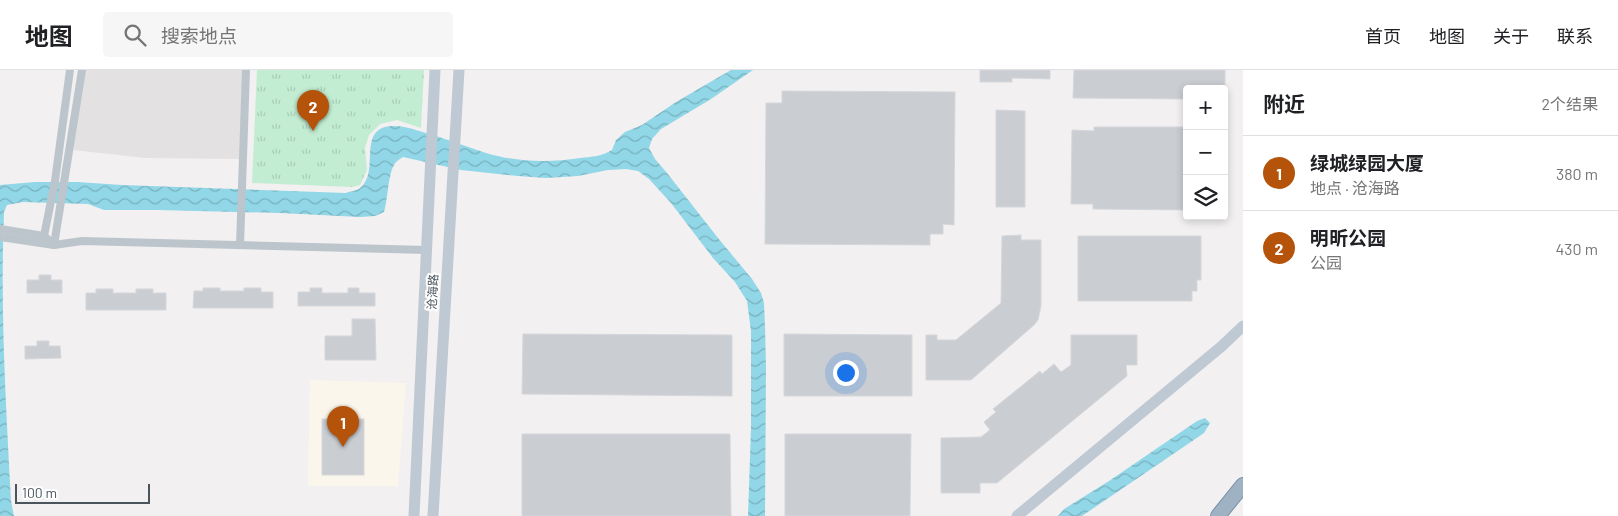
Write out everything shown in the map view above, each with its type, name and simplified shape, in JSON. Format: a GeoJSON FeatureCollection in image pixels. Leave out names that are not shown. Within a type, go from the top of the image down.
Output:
{"type":"FeatureCollection","features":[{"type":"Feature","properties":{"kind":"highway"},"geometry":{"type":"LineString","coordinates":[[1218,516],[1243,485]]}},
{"type":"Feature","properties":{"kind":"main road","name":"沧海路"},"geometry":{"type":"LineString","coordinates":[[414,516],[435,70]]}},
{"type":"Feature","properties":{"kind":"main road","name":"沧海路"},"geometry":{"type":"LineString","coordinates":[[433,516],[459,70]]}},
{"type":"Feature","properties":{"kind":"main road"},"geometry":{"type":"LineString","coordinates":[[1018,516],[1222,346],[1243,326]]}},
{"type":"Feature","properties":{"kind":"street"},"geometry":{"type":"LineString","coordinates":[[44,236],[55,181],[70,70]]}},
{"type":"Feature","properties":{"kind":"street"},"geometry":{"type":"LineString","coordinates":[[54,245],[82,70]]}},
{"type":"Feature","properties":{"kind":"street"},"geometry":{"type":"LineString","coordinates":[[240,245],[246,70]]}},
{"type":"Feature","properties":{"kind":"street"},"geometry":{"type":"LineString","coordinates":[[4,234],[44,236],[54,245]]}},
{"type":"Feature","properties":{"kind":"street"},"geometry":{"type":"LineString","coordinates":[[4,234],[54,245],[82,241],[427,250]]}},
{"type":"Feature","properties":{"kind":"shaded area"},"geometry":{"type":"Polygon","coordinates":[[[84,70],[244,70],[240,159],[146,158],[73,150],[84,70]]]}},
{"type":"Feature","properties":{"kind":"shaded area"},"geometry":{"type":"Polygon","coordinates":[[[310,380],[406,383],[398,486],[308,486],[310,380]]]}},
{"type":"Feature","properties":{"kind":"green space"},"geometry":{"type":"Polygon","coordinates":[[[257,70],[424,70],[421,128],[397,120],[380,124],[369,135],[365,148],[367,170],[360,185],[352,187],[252,183],[257,70]]]}},
{"type":"Feature","properties":{"kind":"water"},"geometry":{"type":"Polygon","coordinates":[[[731,70],[753,70],[711,99],[661,129],[652,139],[649,148],[655,159],[752,279],[761,293],[764,303],[766,368],[765,516],[748,516],[751,428],[751,331],[747,301],[735,282],[713,258],[671,203],[649,179],[638,171],[626,169],[608,170],[578,176],[546,178],[518,176],[461,170],[403,157],[395,163],[392,169],[384,212],[375,216],[104,210],[88,204],[23,202],[7,205],[4,212],[3,321],[11,501],[14,516],[0,516],[0,185],[35,182],[77,182],[346,193],[359,189],[366,181],[369,172],[371,143],[374,135],[380,129],[391,126],[415,130],[497,156],[521,160],[545,161],[593,157],[612,150],[616,140],[625,132],[642,125],[676,102],[731,70]]]}},
{"type":"Feature","properties":{"kind":"water"},"geometry":{"type":"Polygon","coordinates":[[[1205,418],[1210,423],[1204,433],[1082,516],[1058,516],[1064,509],[1197,421],[1205,418]]]}},
{"type":"Feature","properties":{"kind":"building"},"geometry":{"type":"Polygon","coordinates":[[[980,70],[1050,70],[1050,79],[1012,78],[1012,82],[980,82],[980,70]]]}},
{"type":"Feature","properties":{"kind":"building"},"geometry":{"type":"Polygon","coordinates":[[[1074,70],[1225,70],[1225,85],[1183,85],[1183,99],[1073,98],[1074,70]]]}},
{"type":"Feature","properties":{"kind":"building"},"geometry":{"type":"Polygon","coordinates":[[[782,91],[955,92],[954,225],[943,224],[943,234],[930,234],[930,245],[765,244],[766,103],[782,103],[782,91]]]}},
{"type":"Feature","properties":{"kind":"building"},"geometry":{"type":"Polygon","coordinates":[[[996,110],[1025,111],[1025,207],[996,207],[996,110]]]}},
{"type":"Feature","properties":{"kind":"building"},"geometry":{"type":"Polygon","coordinates":[[[1094,127],[1183,127],[1183,210],[1093,209],[1093,204],[1071,204],[1072,130],[1094,131],[1094,127]]]}},
{"type":"Feature","properties":{"kind":"building"},"geometry":{"type":"Polygon","coordinates":[[[1021,235],[1021,240],[1041,240],[1041,306],[1038,320],[971,380],[926,380],[926,335],[937,335],[937,340],[956,340],[1001,303],[1002,236],[1021,235]]]}},
{"type":"Feature","properties":{"kind":"building"},"geometry":{"type":"Polygon","coordinates":[[[1078,236],[1201,236],[1201,280],[1197,280],[1197,291],[1192,291],[1192,301],[1078,301],[1078,236]]]}},
{"type":"Feature","properties":{"kind":"building"},"geometry":{"type":"Polygon","coordinates":[[[39,275],[51,275],[51,280],[62,280],[62,293],[27,293],[27,280],[39,280],[39,275]]]}},
{"type":"Feature","properties":{"kind":"building"},"geometry":{"type":"Polygon","coordinates":[[[203,288],[220,288],[220,291],[244,291],[244,288],[261,288],[261,292],[273,292],[273,308],[193,308],[194,291],[203,291],[203,288]]]}},
{"type":"Feature","properties":{"kind":"building"},"geometry":{"type":"Polygon","coordinates":[[[310,288],[322,288],[322,293],[348,293],[348,288],[359,288],[359,293],[375,293],[375,306],[298,306],[298,292],[310,292],[310,288]]]}},
{"type":"Feature","properties":{"kind":"building"},"geometry":{"type":"Polygon","coordinates":[[[96,289],[113,289],[113,293],[136,293],[136,289],[153,289],[153,293],[166,293],[166,310],[86,310],[86,293],[96,293],[96,289]]]}},
{"type":"Feature","properties":{"kind":"building"},"geometry":{"type":"Polygon","coordinates":[[[352,319],[375,319],[376,360],[325,360],[325,336],[352,336],[352,319]]]}},
{"type":"Feature","properties":{"kind":"building"},"geometry":{"type":"Polygon","coordinates":[[[523,334],[732,335],[732,396],[522,394],[523,334]]]}},
{"type":"Feature","properties":{"kind":"building"},"geometry":{"type":"Polygon","coordinates":[[[784,334],[912,335],[912,396],[784,396],[784,334]]]}},
{"type":"Feature","properties":{"kind":"building"},"geometry":{"type":"Polygon","coordinates":[[[1071,335],[1137,335],[1137,365],[1126,365],[1127,376],[997,483],[980,483],[980,493],[941,493],[941,438],[981,437],[990,430],[984,422],[996,412],[993,409],[1040,371],[1042,374],[1054,364],[1061,372],[1071,365],[1071,335]]]}},
{"type":"Feature","properties":{"kind":"building"},"geometry":{"type":"Polygon","coordinates":[[[37,341],[49,341],[49,346],[60,346],[61,358],[25,359],[25,346],[37,346],[37,341]]]}},
{"type":"Feature","properties":{"kind":"building"},"geometry":{"type":"Polygon","coordinates":[[[322,419],[364,419],[364,475],[322,475],[322,419]]]}},
{"type":"Feature","properties":{"kind":"building"},"geometry":{"type":"Polygon","coordinates":[[[522,434],[730,434],[731,516],[522,516],[522,434]]]}},
{"type":"Feature","properties":{"kind":"building"},"geometry":{"type":"Polygon","coordinates":[[[785,434],[911,434],[910,516],[785,516],[785,434]]]}},
{"type":"Feature","properties":{"kind":"place","name":"明昕公园"},"geometry":{"type":"Point","coordinates":[313,131]}},
{"type":"Feature","properties":{"kind":"place","name":"绿城绿园大厦"},"geometry":{"type":"Point","coordinates":[343,447]}}]}
